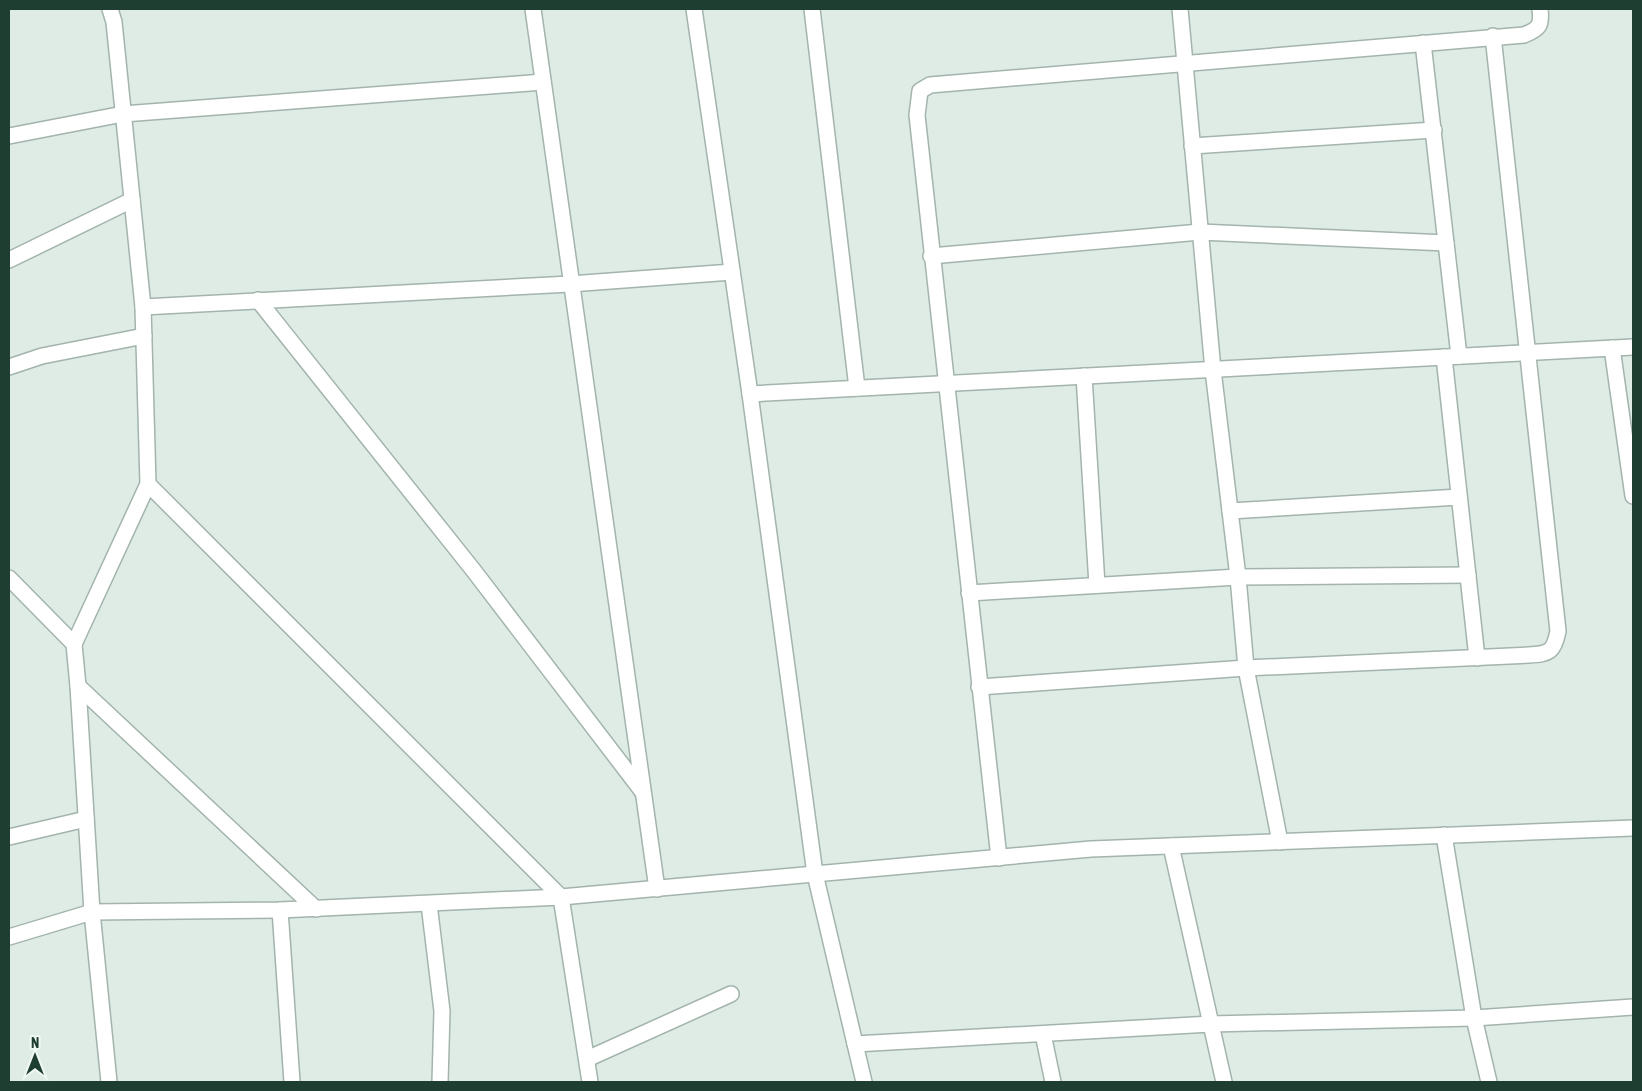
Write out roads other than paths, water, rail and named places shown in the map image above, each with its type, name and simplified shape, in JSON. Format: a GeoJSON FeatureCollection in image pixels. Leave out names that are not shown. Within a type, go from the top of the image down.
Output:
{"type":"FeatureCollection","features":[{"type":"Feature","properties":{"kind":"street"},"geometry":{"type":"LineString","coordinates":[[108,1082],[92,912],[74,644],[148,484],[143,307],[114,22],[110,9]]}},
{"type":"Feature","properties":{"kind":"street"},"geometry":{"type":"LineString","coordinates":[[533,9],[570,284],[657,889]]}},
{"type":"Feature","properties":{"kind":"street"},"geometry":{"type":"LineString","coordinates":[[694,9],[750,394],[815,874],[864,1082]]}},
{"type":"Feature","properties":{"kind":"street"},"geometry":{"type":"LineString","coordinates":[[812,9],[857,388]]}},
{"type":"Feature","properties":{"kind":"street"},"geometry":{"type":"LineString","coordinates":[[1180,9],[1213,370],[1238,577],[1246,668],[1280,842]]}},
{"type":"Feature","properties":{"kind":"street"},"geometry":{"type":"LineString","coordinates":[[999,858],[916,115],[920,91],[930,85],[1493,36],[1524,35],[1536,30],[1540,24],[1540,9]]}},
{"type":"Feature","properties":{"kind":"street"},"geometry":{"type":"LineString","coordinates":[[979,687],[1246,668],[1545,654],[1555,644],[1558,631],[1493,36]]}},
{"type":"Feature","properties":{"kind":"street"},"geometry":{"type":"LineString","coordinates":[[1424,42],[1459,356]]}},
{"type":"Feature","properties":{"kind":"street"},"geometry":{"type":"LineString","coordinates":[[9,136],[123,114],[543,82]]}},
{"type":"Feature","properties":{"kind":"street"},"geometry":{"type":"LineString","coordinates":[[1192,146],[1434,130]]}},
{"type":"Feature","properties":{"kind":"street"},"geometry":{"type":"LineString","coordinates":[[9,260],[132,200]]}},
{"type":"Feature","properties":{"kind":"street"},"geometry":{"type":"LineString","coordinates":[[932,256],[1200,232],[1446,243]]}},
{"type":"Feature","properties":{"kind":"street"},"geometry":{"type":"LineString","coordinates":[[143,307],[570,284],[732,272]]}},
{"type":"Feature","properties":{"kind":"street"},"geometry":{"type":"LineString","coordinates":[[258,300],[474,571],[643,792]]}},
{"type":"Feature","properties":{"kind":"street"},"geometry":{"type":"LineString","coordinates":[[9,367],[42,356],[144,336]]}},
{"type":"Feature","properties":{"kind":"street"},"geometry":{"type":"LineString","coordinates":[[750,394],[1633,347]]}},
{"type":"Feature","properties":{"kind":"street"},"geometry":{"type":"LineString","coordinates":[[1612,348],[1633,496]]}},
{"type":"Feature","properties":{"kind":"street"},"geometry":{"type":"LineString","coordinates":[[1444,357],[1477,658]]}},
{"type":"Feature","properties":{"kind":"street"},"geometry":{"type":"LineString","coordinates":[[1084,376],[1097,585]]}},
{"type":"Feature","properties":{"kind":"street"},"geometry":{"type":"LineString","coordinates":[[148,484],[561,897],[590,1082]]}},
{"type":"Feature","properties":{"kind":"street"},"geometry":{"type":"LineString","coordinates":[[1230,511],[1459,497]]}},
{"type":"Feature","properties":{"kind":"street"},"geometry":{"type":"LineString","coordinates":[[969,593],[1238,577],[1468,575]]}},
{"type":"Feature","properties":{"kind":"street"},"geometry":{"type":"LineString","coordinates":[[9,578],[74,644]]}},
{"type":"Feature","properties":{"kind":"street"},"geometry":{"type":"LineString","coordinates":[[78,686],[316,909]]}},
{"type":"Feature","properties":{"kind":"street"},"geometry":{"type":"LineString","coordinates":[[9,837],[86,818]]}},
{"type":"Feature","properties":{"kind":"street"},"geometry":{"type":"LineString","coordinates":[[9,938],[92,912],[316,909],[561,897],[1092,849],[1633,828]]}},
{"type":"Feature","properties":{"kind":"street"},"geometry":{"type":"LineString","coordinates":[[1444,835],[1474,1018],[1488,1082]]}},
{"type":"Feature","properties":{"kind":"street"},"geometry":{"type":"LineString","coordinates":[[1172,846],[1224,1082]]}},
{"type":"Feature","properties":{"kind":"street"},"geometry":{"type":"LineString","coordinates":[[429,904],[442,1011],[440,1082]]}},
{"type":"Feature","properties":{"kind":"street"},"geometry":{"type":"LineString","coordinates":[[280,910],[292,1082]]}},
{"type":"Feature","properties":{"kind":"street"},"geometry":{"type":"LineString","coordinates":[[587,1059],[731,994]]}},
{"type":"Feature","properties":{"kind":"street"},"geometry":{"type":"LineString","coordinates":[[855,1044],[1211,1024],[1474,1018],[1633,1008]]}},
{"type":"Feature","properties":{"kind":"street"},"geometry":{"type":"LineString","coordinates":[[1043,1034],[1053,1082]]}}]}
